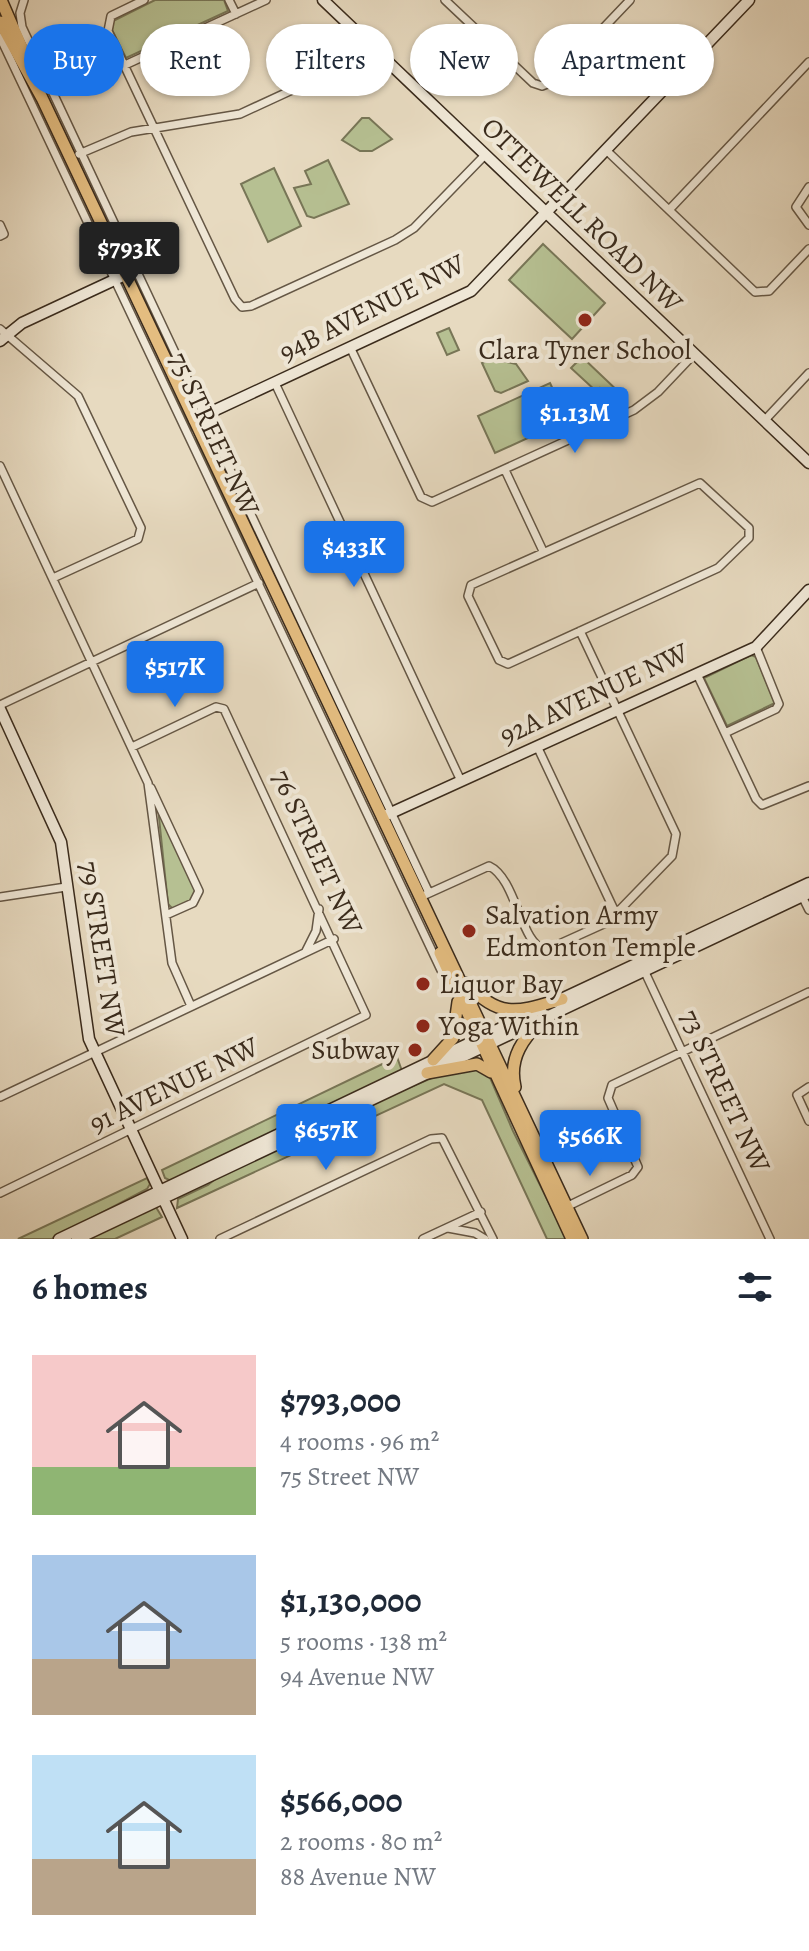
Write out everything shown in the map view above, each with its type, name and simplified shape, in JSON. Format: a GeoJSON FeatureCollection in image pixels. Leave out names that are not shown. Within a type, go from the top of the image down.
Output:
{"type":"FeatureCollection","features":[{"type":"Feature","properties":{"kind":"main road","name":"75 STREET NW"},"geometry":{"type":"LineString","coordinates":[[1,0],[42,98],[76,155],[120,277],[200,418],[264,581],[387,815],[424,896],[432,926],[483,1041],[495,1076],[563,1209],[582,1239]]}},
{"type":"Feature","properties":{"kind":"main road"},"geometry":{"type":"LineString","coordinates":[[9,25],[10,0]]}},
{"type":"Feature","properties":{"kind":"main road"},"geometry":{"type":"LineString","coordinates":[[0,8],[9,25]]}},
{"type":"Feature","properties":{"kind":"main road","name":"75 STREET NW"},"geometry":{"type":"LineString","coordinates":[[9,25],[42,98]]}},
{"type":"Feature","properties":{"kind":"main road","name":"75 STREET NW"},"geometry":{"type":"LineString","coordinates":[[454,976],[457,993],[520,1107],[563,1209],[572,1239]]}},
{"type":"Feature","properties":{"kind":"main road"},"geometry":{"type":"LineString","coordinates":[[454,976],[486,1003],[505,1010],[525,1010],[562,999]]}},
{"type":"Feature","properties":{"kind":"main road"},"geometry":{"type":"LineString","coordinates":[[433,1060],[445,1050],[455,1032],[457,993]]}},
{"type":"Feature","properties":{"kind":"main road"},"geometry":{"type":"LineString","coordinates":[[520,1107],[513,1080],[514,1062],[525,1035],[543,1018]]}},
{"type":"Feature","properties":{"kind":"main road"},"geometry":{"type":"LineString","coordinates":[[427,1073],[477,1064],[485,1066],[495,1076]]}},
{"type":"Feature","properties":{"kind":"street","name":"75 STREET NW"},"geometry":{"type":"LineString","coordinates":[[24,0],[20,13],[22,27],[76,155],[387,815]]}},
{"type":"Feature","properties":{"kind":"street"},"geometry":{"type":"LineString","coordinates":[[144,0],[109,18],[108,31],[235,299],[242,307],[251,306],[395,240],[414,228],[485,155]]}},
{"type":"Feature","properties":{"kind":"street"},"geometry":{"type":"LineString","coordinates":[[229,0],[236,14]]}},
{"type":"Feature","properties":{"kind":"street"},"geometry":{"type":"LineString","coordinates":[[125,65],[266,0]]}},
{"type":"Feature","properties":{"kind":"street","name":"OTTEWELL ROAD NW"},"geometry":{"type":"LineString","coordinates":[[323,0],[346,24]]}},
{"type":"Feature","properties":{"kind":"street"},"geometry":{"type":"LineString","coordinates":[[445,0],[534,83]]}},
{"type":"Feature","properties":{"kind":"street"},"geometry":{"type":"LineString","coordinates":[[607,24],[630,0]]}},
{"type":"Feature","properties":{"kind":"street","name":"94B AVENUE NW"},"geometry":{"type":"LineString","coordinates":[[714,37],[749,0]]}},
{"type":"Feature","properties":{"kind":"street","name":"75 STREET NW"},"geometry":{"type":"LineString","coordinates":[[0,37],[120,277],[264,581],[441,970],[454,976]]}},
{"type":"Feature","properties":{"kind":"street"},"geometry":{"type":"LineString","coordinates":[[669,210],[809,62]]}},
{"type":"Feature","properties":{"kind":"street","name":"OTTEWELL ROAD NW"},"geometry":{"type":"LineString","coordinates":[[394,71],[809,463]]}},
{"type":"Feature","properties":{"kind":"street"},"geometry":{"type":"LineString","coordinates":[[76,155],[120,135],[240,114],[279,96]]}},
{"type":"Feature","properties":{"kind":"street","name":"94B AVENUE NW"},"geometry":{"type":"LineString","coordinates":[[200,418],[471,291],[657,96]]}},
{"type":"Feature","properties":{"kind":"street"},"geometry":{"type":"LineString","coordinates":[[606,150],[753,291],[762,294],[769,291],[809,249]]}},
{"type":"Feature","properties":{"kind":"street"},"geometry":{"type":"LineString","coordinates":[[809,187],[796,207],[809,225]]}},
{"type":"Feature","properties":{"kind":"street"},"geometry":{"type":"LineString","coordinates":[[0,225],[2,235]]}},
{"type":"Feature","properties":{"kind":"street"},"geometry":{"type":"LineString","coordinates":[[53,578],[142,534],[78,396],[2,335],[120,277]]}},
{"type":"Feature","properties":{"kind":"street"},"geometry":{"type":"LineString","coordinates":[[351,349],[421,497],[429,502],[634,410],[658,392],[694,354]]}},
{"type":"Feature","properties":{"kind":"street"},"geometry":{"type":"LineString","coordinates":[[764,421],[809,373]]}},
{"type":"Feature","properties":{"kind":"street"},"geometry":{"type":"LineString","coordinates":[[275,383],[461,781]]}},
{"type":"Feature","properties":{"kind":"street"},"geometry":{"type":"LineString","coordinates":[[0,466],[199,891],[193,903],[166,915]]}},
{"type":"Feature","properties":{"kind":"street"},"geometry":{"type":"LineString","coordinates":[[505,470],[543,551]]}},
{"type":"Feature","properties":{"kind":"street"},"geometry":{"type":"LineString","coordinates":[[700,483],[749,528],[750,533],[718,568],[580,631],[508,664],[499,660],[467,589],[543,551],[700,483]]}},
{"type":"Feature","properties":{"kind":"street"},"geometry":{"type":"LineString","coordinates":[[0,707],[264,581]]}},
{"type":"Feature","properties":{"kind":"street","name":"92A AVENUE NW"},"geometry":{"type":"LineString","coordinates":[[387,815],[756,647],[809,590]]}},
{"type":"Feature","properties":{"kind":"street"},"geometry":{"type":"LineString","coordinates":[[424,896],[489,866],[501,873],[539,950],[551,949],[608,922],[676,847],[676,834],[580,631]]}},
{"type":"Feature","properties":{"kind":"street"},"geometry":{"type":"LineString","coordinates":[[725,733],[776,709],[779,704],[756,647]]}},
{"type":"Feature","properties":{"kind":"street"},"geometry":{"type":"LineString","coordinates":[[697,674],[762,805],[809,786]]}},
{"type":"Feature","properties":{"kind":"street","name":"79 STREET NW"},"geometry":{"type":"LineString","coordinates":[[0,707],[57,829],[85,1026],[182,1239]]}},
{"type":"Feature","properties":{"kind":"street","name":"76 STREET NW"},"geometry":{"type":"LineString","coordinates":[[132,747],[216,707],[224,709],[334,939],[366,1015]]}},
{"type":"Feature","properties":{"kind":"street"},"geometry":{"type":"LineString","coordinates":[[537,746],[616,914]]}},
{"type":"Feature","properties":{"kind":"street"},"geometry":{"type":"LineString","coordinates":[[148,783],[172,963],[191,1006]]}},
{"type":"Feature","properties":{"kind":"street"},"geometry":{"type":"LineString","coordinates":[[0,897],[66,887]]}},
{"type":"Feature","properties":{"kind":"street"},"geometry":{"type":"LineString","coordinates":[[59,1239],[427,1073],[562,999],[642,966],[805,890],[809,910]]}},
{"type":"Feature","properties":{"kind":"street"},"geometry":{"type":"LineString","coordinates":[[306,952],[316,931],[319,907]]}},
{"type":"Feature","properties":{"kind":"street"},"geometry":{"type":"LineString","coordinates":[[0,1097],[334,939]]}},
{"type":"Feature","properties":{"kind":"street"},"geometry":{"type":"LineString","coordinates":[[77,1239],[433,1060],[543,1018],[642,966]]}},
{"type":"Feature","properties":{"kind":"street","name":"73 STREET NW"},"geometry":{"type":"LineString","coordinates":[[642,966],[770,1239]]}},
{"type":"Feature","properties":{"kind":"street"},"geometry":{"type":"LineString","coordinates":[[563,1209],[632,1175],[638,1167],[607,1091],[612,1085],[809,992]]}},
{"type":"Feature","properties":{"kind":"street","name":"91 AVENUE NW"},"geometry":{"type":"LineString","coordinates":[[0,1193],[366,1015]]}},
{"type":"Feature","properties":{"kind":"street"},"geometry":{"type":"LineString","coordinates":[[809,1087],[797,1094],[809,1121]]}},
{"type":"Feature","properties":{"kind":"street"},"geometry":{"type":"LineString","coordinates":[[220,1239],[431,1139],[442,1138],[493,1239]]}},
{"type":"Feature","properties":{"kind":"street"},"geometry":{"type":"LineString","coordinates":[[423,1239],[481,1212]]}},
{"type":"Feature","properties":{"kind":"street"},"geometry":{"type":"LineString","coordinates":[[446,1228],[483,1238]]}},
{"type":"Feature","properties":{"kind":"green space"},"geometry":{"type":"Polygon","coordinates":[[[155,0],[224,0],[228,11],[200,24],[140,24],[140,52],[126,58],[124,24],[113,24],[113,21],[155,0]]]}},
{"type":"Feature","properties":{"kind":"green space"},"geometry":{"type":"Polygon","coordinates":[[[31,96],[114,269],[112,268],[31,96]]]}},
{"type":"Feature","properties":{"kind":"green space"},"geometry":{"type":"Polygon","coordinates":[[[362,118],[369,118],[392,139],[372,151],[360,151],[342,140],[362,118]]]}},
{"type":"Feature","properties":{"kind":"green space"},"geometry":{"type":"Polygon","coordinates":[[[328,160],[349,204],[314,218],[307,216],[294,188],[311,184],[305,171],[328,160]]]}},
{"type":"Feature","properties":{"kind":"green space"},"geometry":{"type":"Polygon","coordinates":[[[274,168],[301,226],[268,242],[241,184],[274,168]]]}},
{"type":"Feature","properties":{"kind":"green space"},"geometry":{"type":"Polygon","coordinates":[[[543,244],[605,303],[572,339],[509,280],[543,244]]]}},
{"type":"Feature","properties":{"kind":"green space"},"geometry":{"type":"Polygon","coordinates":[[[120,285],[191,430],[189,431],[120,285]]]}},
{"type":"Feature","properties":{"kind":"green space"},"geometry":{"type":"Polygon","coordinates":[[[449,328],[459,350],[447,355],[437,333],[449,328]]]}},
{"type":"Feature","properties":{"kind":"green space"},"geometry":{"type":"Polygon","coordinates":[[[582,357],[622,395],[615,402],[600,388],[597,392],[571,368],[582,357]]]}},
{"type":"Feature","properties":{"kind":"green space"},"geometry":{"type":"Polygon","coordinates":[[[493,359],[516,364],[528,381],[501,393],[495,391],[482,363],[493,359]]]}},
{"type":"Feature","properties":{"kind":"green space"},"geometry":{"type":"Polygon","coordinates":[[[550,383],[567,420],[495,453],[478,416],[550,383]]]}},
{"type":"Feature","properties":{"kind":"green space"},"geometry":{"type":"Polygon","coordinates":[[[191,434],[199,445],[257,573],[191,434]]]}},
{"type":"Feature","properties":{"kind":"green space"},"geometry":{"type":"Polygon","coordinates":[[[751,655],[756,657],[775,703],[727,726],[704,678],[751,655]]]}},
{"type":"Feature","properties":{"kind":"green space"},"geometry":{"type":"Polygon","coordinates":[[[158,808],[197,892],[195,898],[173,909],[168,904],[158,808]]]}},
{"type":"Feature","properties":{"kind":"green space"},"geometry":{"type":"Polygon","coordinates":[[[397,1057],[402,1071],[171,1181],[165,1178],[162,1170],[397,1057]]]}},
{"type":"Feature","properties":{"kind":"green space"},"geometry":{"type":"Polygon","coordinates":[[[474,1065],[488,1073],[567,1239],[547,1239],[482,1100],[444,1084],[177,1208],[178,1199],[208,1185],[219,1176],[356,1110],[446,1072],[474,1065]]]}},
{"type":"Feature","properties":{"kind":"green space"},"geometry":{"type":"Polygon","coordinates":[[[147,1178],[150,1184],[147,1189],[52,1239],[18,1239],[147,1178]]]}},
{"type":"Feature","properties":{"kind":"green space"},"geometry":{"type":"Polygon","coordinates":[[[154,1204],[162,1217],[115,1239],[82,1239],[154,1204]]]}},
{"type":"Feature","properties":{"kind":"place","name":"Clara Tyner School"},"geometry":{"type":"Point","coordinates":[585,320]}},
{"type":"Feature","properties":{"kind":"place","name":"Salvation Army Edmonton Temple"},"geometry":{"type":"Point","coordinates":[469,931]}},
{"type":"Feature","properties":{"kind":"place","name":"Liquor Bay"},"geometry":{"type":"Point","coordinates":[423,984]}},
{"type":"Feature","properties":{"kind":"place","name":"Yoga Within"},"geometry":{"type":"Point","coordinates":[423,1026]}},
{"type":"Feature","properties":{"kind":"place","name":"Subway"},"geometry":{"type":"Point","coordinates":[415,1050]}}]}
